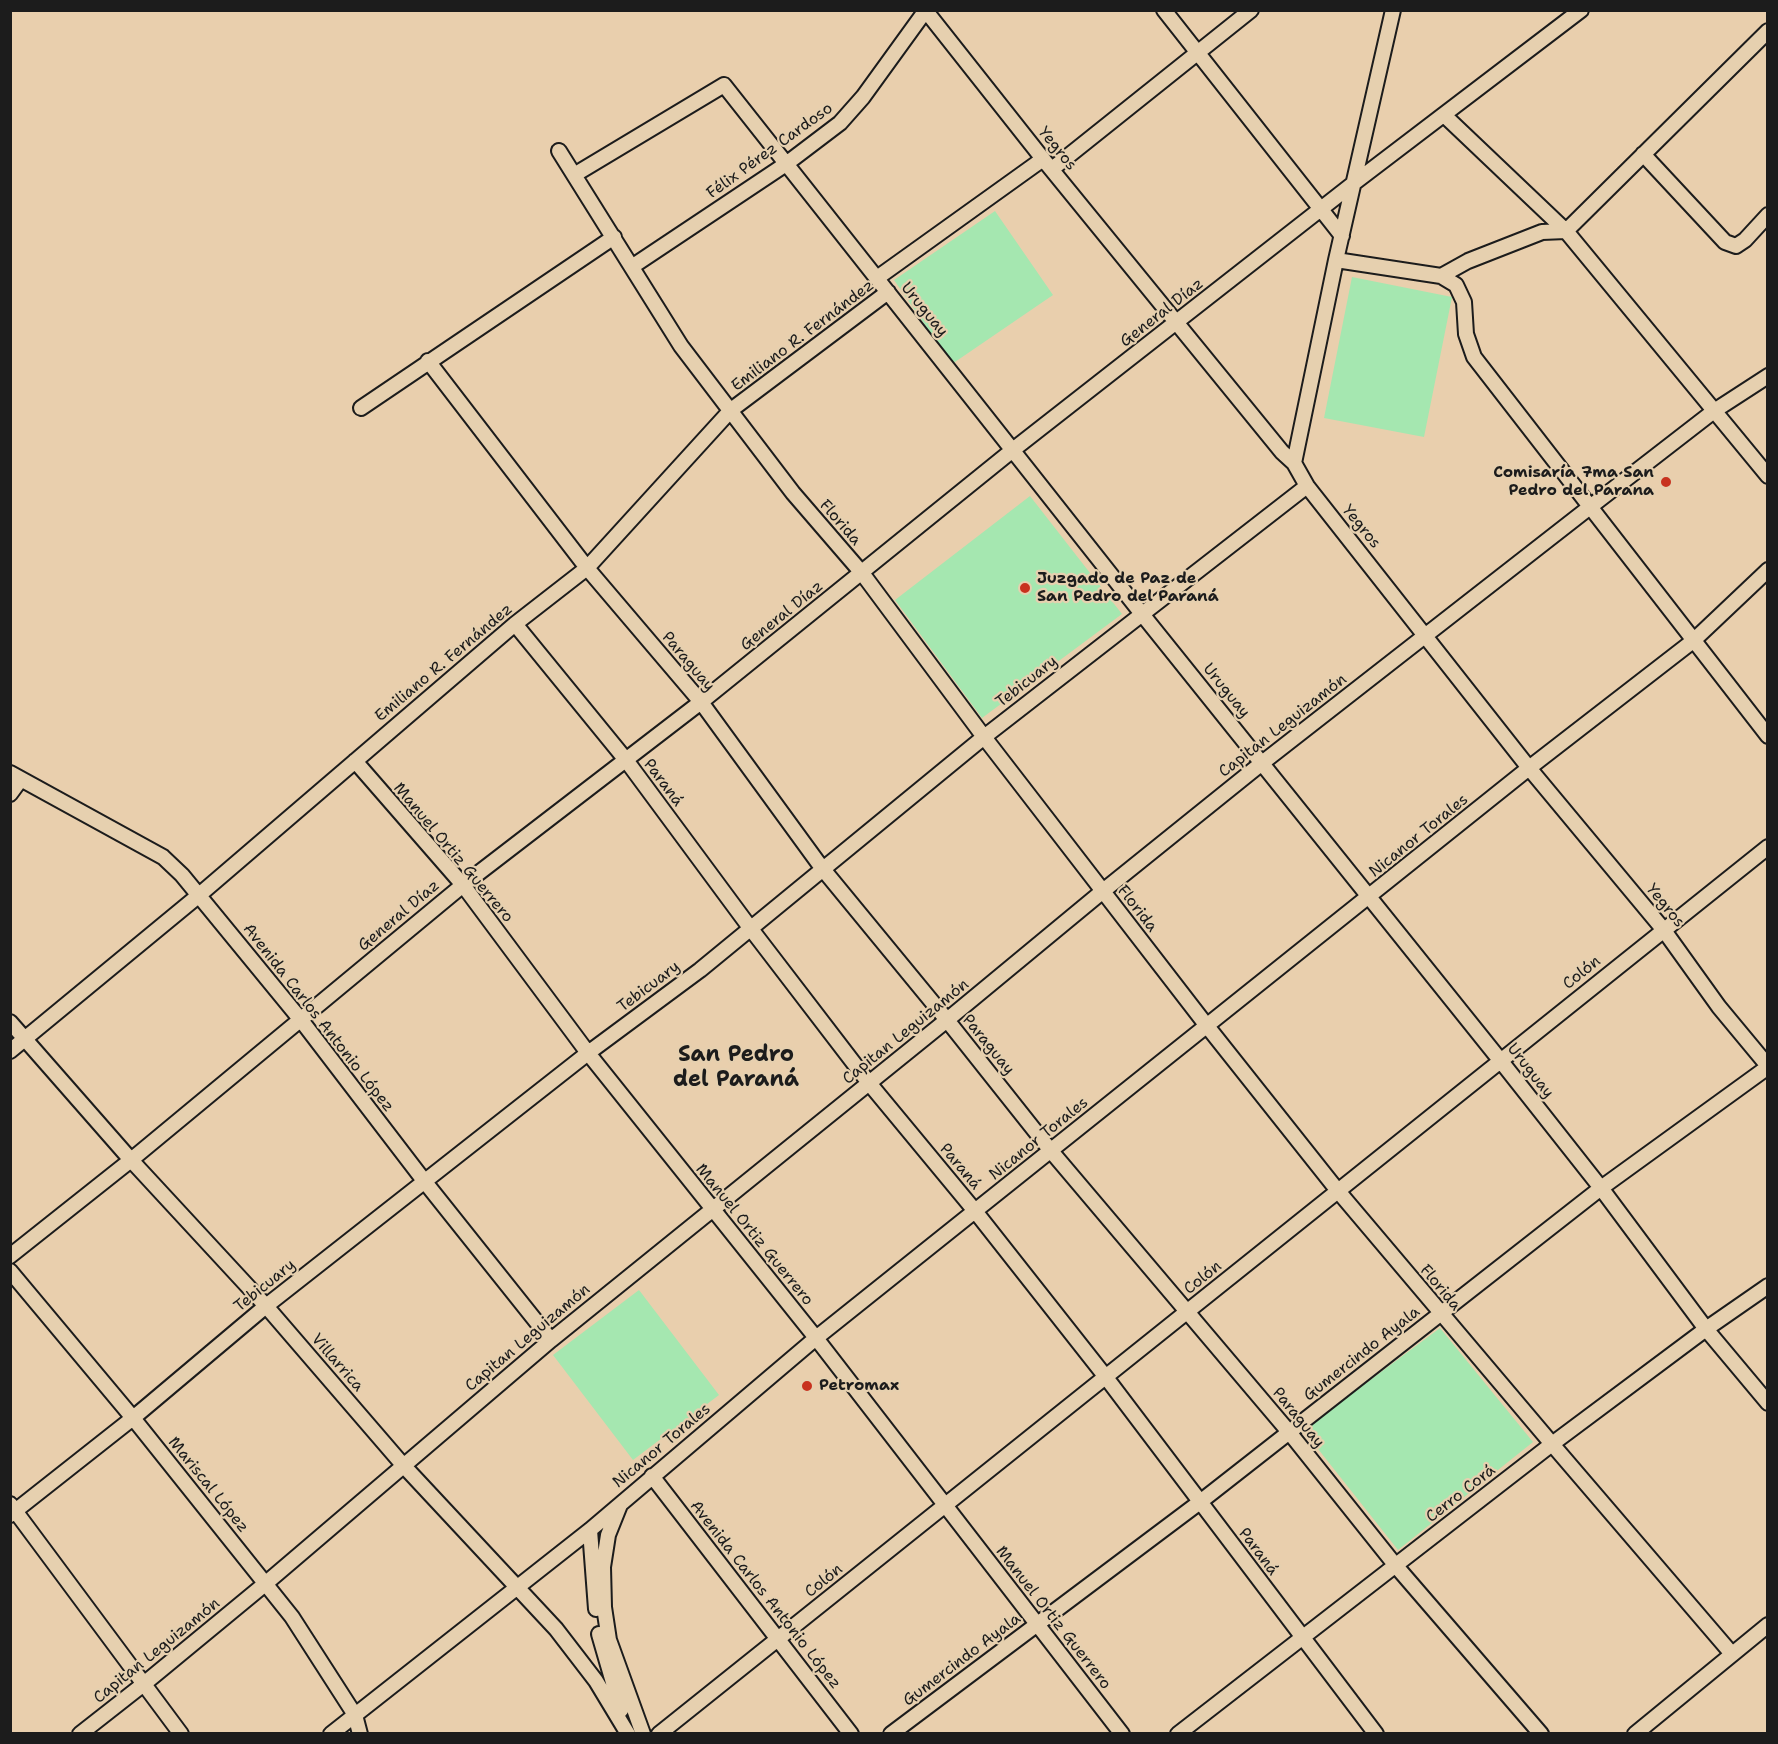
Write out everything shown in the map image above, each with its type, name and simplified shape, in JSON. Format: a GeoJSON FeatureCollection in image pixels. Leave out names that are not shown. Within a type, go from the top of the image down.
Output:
{"type":"FeatureCollection","features":[{"type":"Feature","properties":{"kind":"street"},"geometry":{"type":"LineString","coordinates":[[1164,10],[1342,236]]}},
{"type":"Feature","properties":{"kind":"street","name":"Emiliano R. Fernández"},"geometry":{"type":"LineString","coordinates":[[877,278],[1048,164],[1198,53],[1251,10]]}},
{"type":"Feature","properties":{"kind":"street"},"geometry":{"type":"LineString","coordinates":[[1294,463],[1336,260],[1393,10]]}},
{"type":"Feature","properties":{"kind":"street","name":"General Díaz"},"geometry":{"type":"LineString","coordinates":[[10,1256],[131,1160],[463,885],[701,702],[1014,449],[1354,183],[1581,10]]}},
{"type":"Feature","properties":{"kind":"street","name":"Félix Pérez Cardoso"},"geometry":{"type":"LineString","coordinates":[[633,266],[786,164],[840,123],[856,106],[926,11]]}},
{"type":"Feature","properties":{"kind":"street","name":"Yegros"},"geometry":{"type":"LineString","coordinates":[[926,11],[1282,452],[1294,463],[1307,486],[1529,768],[1663,929],[1719,1007],[1767,1066]]}},
{"type":"Feature","properties":{"kind":"street"},"geometry":{"type":"LineString","coordinates":[[1441,276],[1468,261],[1542,232],[1566,231],[1767,31]]}},
{"type":"Feature","properties":{"kind":"street","name":"Uruguay"},"geometry":{"type":"LineString","coordinates":[[574,174],[724,85],[1014,449],[1142,614],[1500,1060],[1601,1188],[1706,1329],[1767,1403]]}},
{"type":"Feature","properties":{"kind":"street"},"geometry":{"type":"LineString","coordinates":[[1444,115],[1566,231],[1767,476]]}},
{"type":"Feature","properties":{"kind":"street","name":"Florida"},"geometry":{"type":"LineString","coordinates":[[559,151],[681,346],[793,493],[862,573],[984,737],[1207,1026],[1338,1191],[1440,1314],[1732,1654]]}},
{"type":"Feature","properties":{"kind":"street"},"geometry":{"type":"LineString","coordinates":[[1642,154],[1725,242],[1736,246],[1767,215]]}},
{"type":"Feature","properties":{"kind":"street"},"geometry":{"type":"LineString","coordinates":[[361,408],[614,237]]}},
{"type":"Feature","properties":{"kind":"street"},"geometry":{"type":"LineString","coordinates":[[1336,260],[1441,276],[1456,285],[1464,302],[1466,334],[1474,357],[1767,736]]}},
{"type":"Feature","properties":{"kind":"street","name":"Emiliano R. Fernández"},"geometry":{"type":"LineString","coordinates":[[10,1051],[198,896],[515,624],[587,568],[731,410],[888,292]]}},
{"type":"Feature","properties":{"kind":"street","name":"Paraguay"},"geometry":{"type":"LineString","coordinates":[[428,361],[587,568],[701,702],[822,868],[1051,1150],[1289,1432],[1396,1566],[1541,1734]]}},
{"type":"Feature","properties":{"kind":"street","name":"Capitan Leguizamón"},"geometry":{"type":"LineString","coordinates":[[80,1734],[265,1584],[551,1340],[947,1020],[1102,891],[1590,507],[1714,411],[1767,376]]}},
{"type":"Feature","properties":{"kind":"street","name":"Tebicuary"},"geometry":{"type":"LineString","coordinates":[[12,1510],[133,1418],[266,1306],[588,1053],[700,970],[984,737],[1307,486]]}},
{"type":"Feature","properties":{"kind":"street","name":"Nicanor Torales"},"geometry":{"type":"LineString","coordinates":[[331,1734],[590,1530],[816,1338],[1529,768],[1693,641],[1767,570]]}},
{"type":"Feature","properties":{"kind":"street","name":"Paraná"},"geometry":{"type":"LineString","coordinates":[[515,624],[626,760],[869,1083],[975,1211],[1105,1376],[1376,1734]]}},
{"type":"Feature","properties":{"kind":"street","name":"Manuel Ortiz Guerrero"},"geometry":{"type":"LineString","coordinates":[[355,761],[463,885],[588,1053],[816,1338],[1122,1734]]}},
{"type":"Feature","properties":{"kind":"street"},"geometry":{"type":"LineString","coordinates":[[10,794],[16,776]]}},
{"type":"Feature","properties":{"kind":"street","name":"Avenida Carlos Antonio López"},"geometry":{"type":"LineString","coordinates":[[16,776],[163,857],[182,875],[301,1020],[425,1182],[551,1340]]}},
{"type":"Feature","properties":{"kind":"street","name":"Colón"},"geometry":{"type":"LineString","coordinates":[[659,1734],[1767,847]]}},
{"type":"Feature","properties":{"kind":"street","name":"Villarrica"},"geometry":{"type":"LineString","coordinates":[[10,1022],[131,1160],[266,1306],[404,1465],[519,1587],[585,1664],[628,1734]]}},
{"type":"Feature","properties":{"kind":"street","name":"Gumercindo Ayala"},"geometry":{"type":"LineString","coordinates":[[891,1734],[1200,1502],[1601,1188],[1767,1066]]}},
{"type":"Feature","properties":{"kind":"street","name":"Mariscal López"},"geometry":{"type":"LineString","coordinates":[[10,1270],[133,1418],[292,1617],[355,1715],[360,1734]]}},
{"type":"Feature","properties":{"kind":"street","name":"Cerro Corá"},"geometry":{"type":"LineString","coordinates":[[1178,1734],[1552,1444],[1767,1286]]}},
{"type":"Feature","properties":{"kind":"street","name":"Avenida Carlos Antonio López"},"geometry":{"type":"LineString","coordinates":[[652,1476],[851,1734]]}},
{"type":"Feature","properties":{"kind":"street"},"geometry":{"type":"LineString","coordinates":[[621,1502],[608,1534],[603,1567],[604,1607],[609,1640],[643,1734]]}},
{"type":"Feature","properties":{"kind":"street"},"geometry":{"type":"LineString","coordinates":[[12,1510],[145,1683],[181,1734]]}},
{"type":"Feature","properties":{"kind":"street","name":"Villarrica"},"geometry":{"type":"LineString","coordinates":[[590,1530],[594,1599],[600,1643],[628,1734]]}},
{"type":"Feature","properties":{"kind":"street"},"geometry":{"type":"LineString","coordinates":[[1635,1734],[1767,1625]]}},
{"type":"Feature","properties":{"kind":"green space"},"geometry":{"type":"Polygon","coordinates":[[[995,211],[1053,295],[952,364],[894,280],[995,211]]]}},
{"type":"Feature","properties":{"kind":"green space"},"geometry":{"type":"Polygon","coordinates":[[[1352,277],[1452,297],[1424,437],[1324,418],[1352,277]]]}},
{"type":"Feature","properties":{"kind":"green space"},"geometry":{"type":"Polygon","coordinates":[[[1030,496],[1122,614],[982,718],[895,600],[1030,496]]]}},
{"type":"Feature","properties":{"kind":"green space"},"geometry":{"type":"Polygon","coordinates":[[[639,1290],[719,1395],[633,1460],[553,1355],[639,1290]]]}},
{"type":"Feature","properties":{"kind":"green space"},"geometry":{"type":"Polygon","coordinates":[[[1440,1328],[1533,1442],[1398,1550],[1303,1430],[1440,1328]]]}},
{"type":"Feature","properties":{"kind":"place","name":"Comisaría 7ma San Pedro del Parana"},"geometry":{"type":"Point","coordinates":[1666,482]}},
{"type":"Feature","properties":{"kind":"place","name":"Juzgado de Paz de San Pedro del Paraná"},"geometry":{"type":"Point","coordinates":[1025,588]}},
{"type":"Feature","properties":{"kind":"place","name":"Petromax"},"geometry":{"type":"Point","coordinates":[807,1386]}},
{"type":"Feature","properties":{"kind":"district","name":"San Pedro del Paraná"},"geometry":{"type":"Point","coordinates":[736,1068]}}]}
